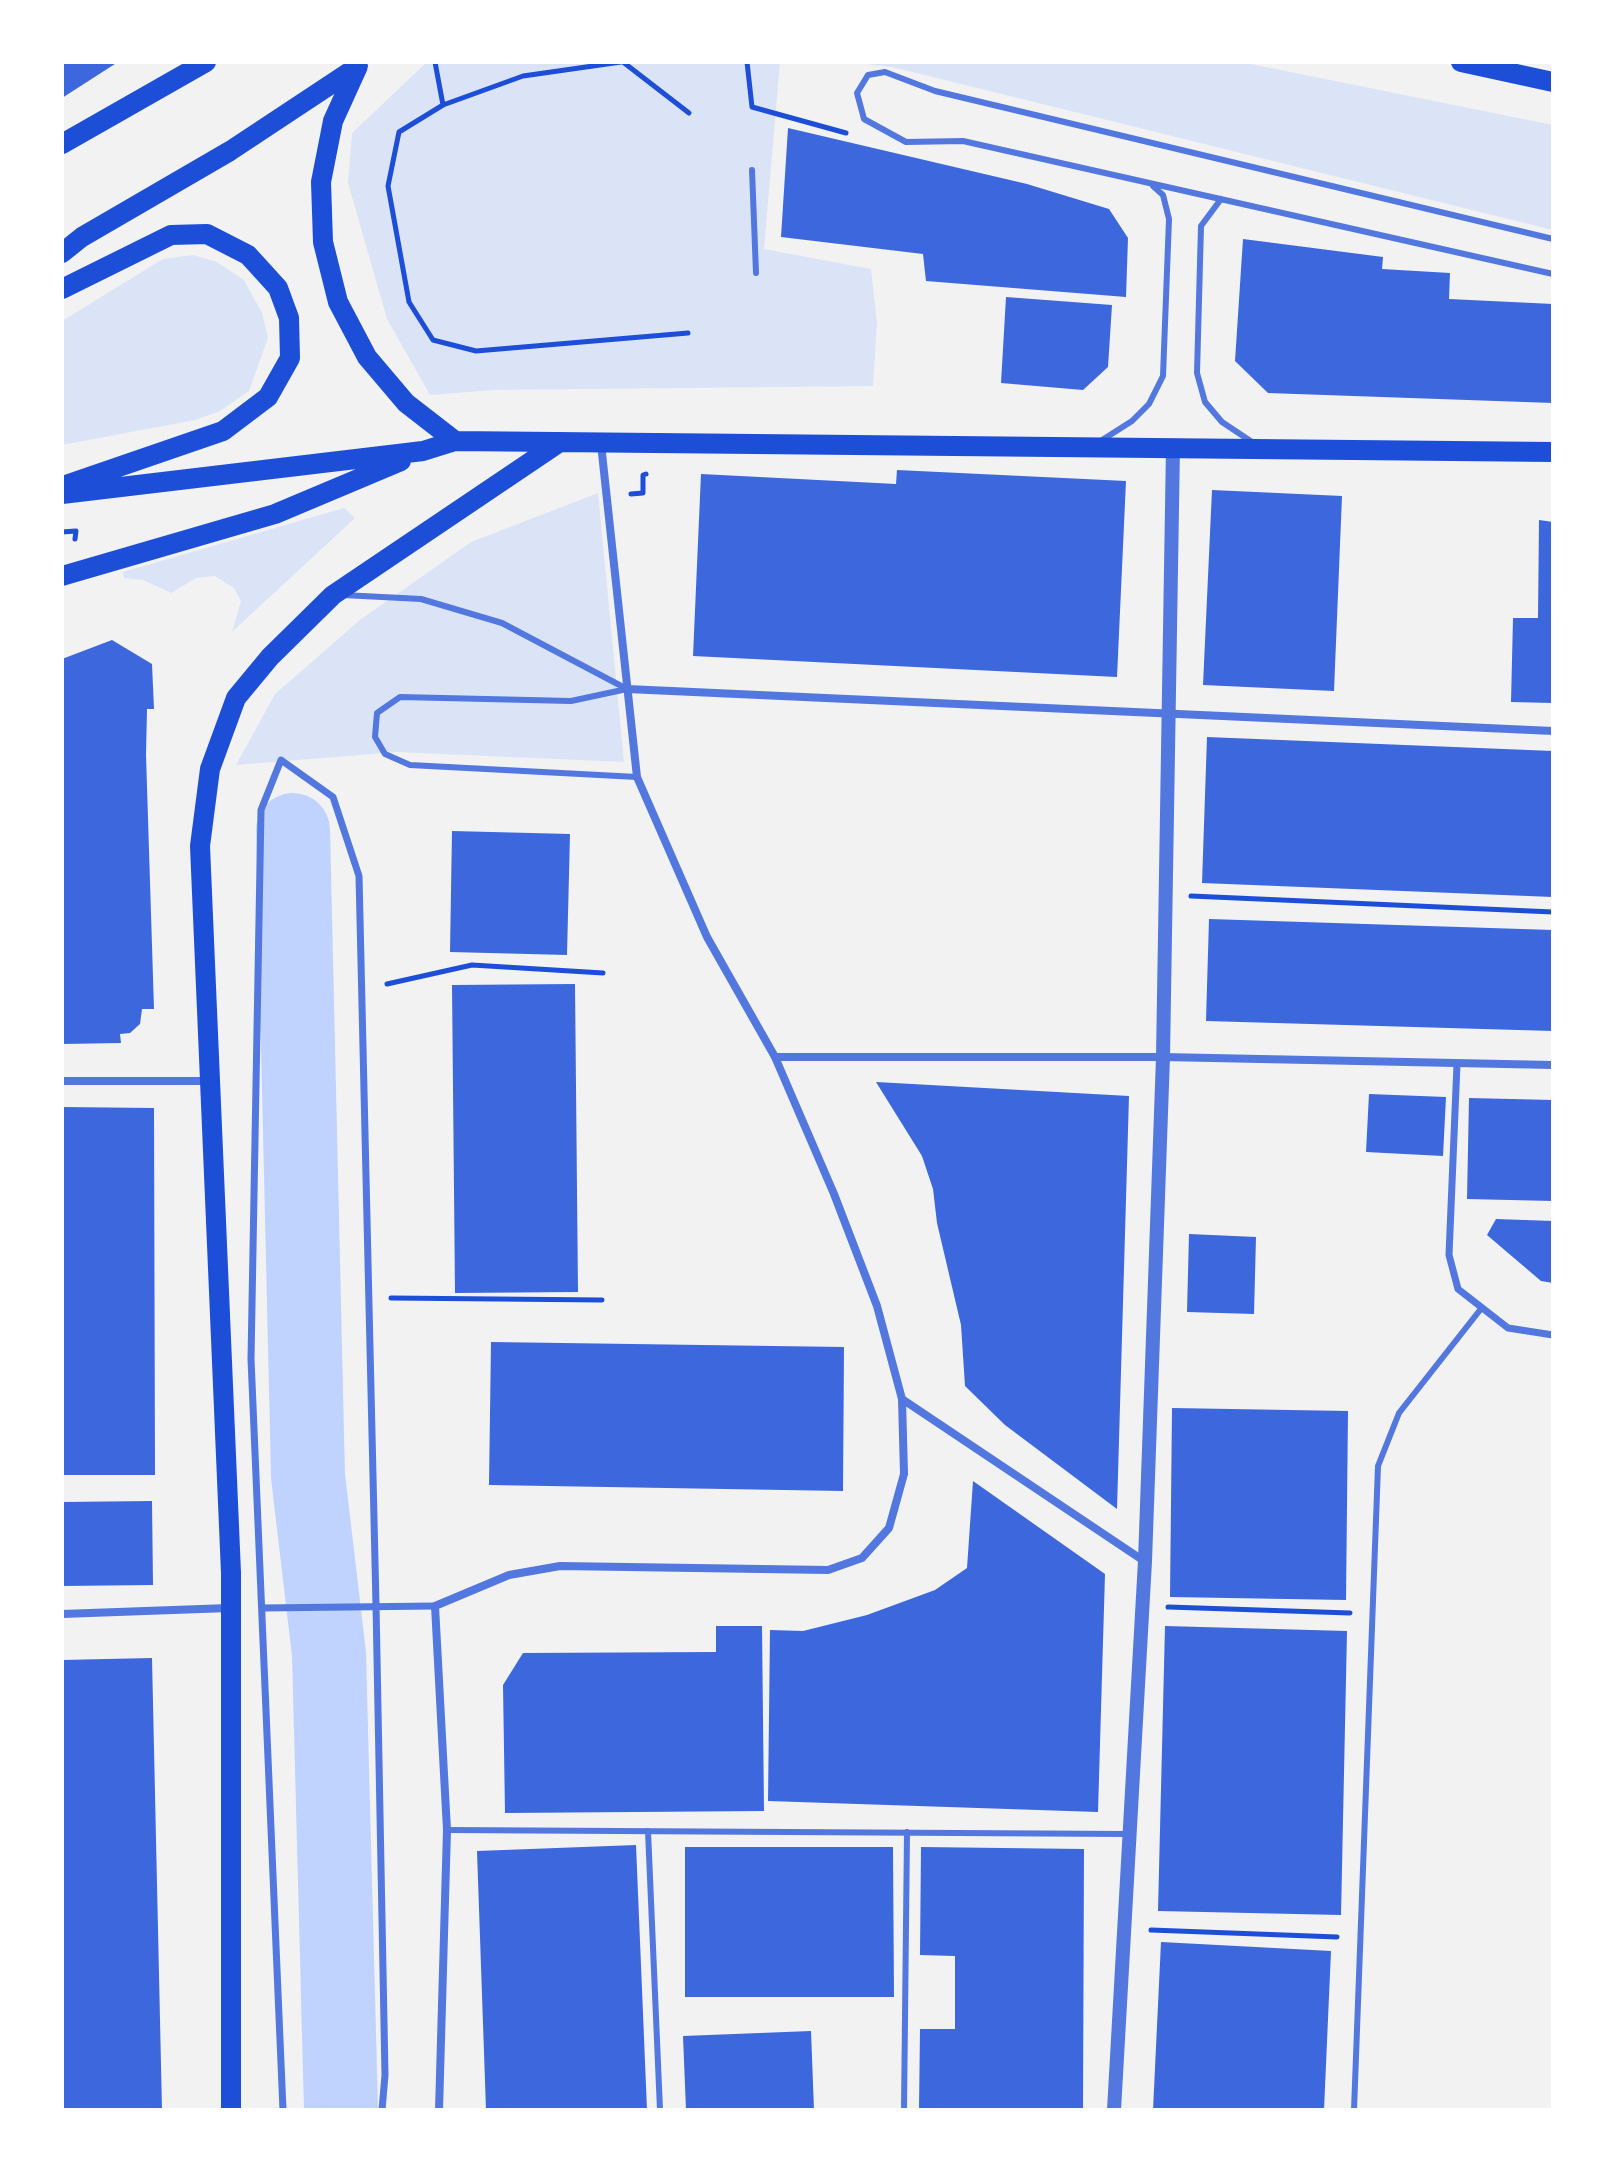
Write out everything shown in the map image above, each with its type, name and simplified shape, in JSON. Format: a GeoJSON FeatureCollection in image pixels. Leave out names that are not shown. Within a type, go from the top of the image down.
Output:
{"type":"FeatureCollection","features":[{"type":"Feature","properties":{"kind":"main road"},"geometry":{"type":"LineString","coordinates":[[62,144],[206,62]]}},
{"type":"Feature","properties":{"kind":"main road"},"geometry":{"type":"LineString","coordinates":[[1461,62],[1553,82]]}},
{"type":"Feature","properties":{"kind":"main road"},"geometry":{"type":"LineString","coordinates":[[62,253],[82,237],[230,151],[360,64]]}},
{"type":"Feature","properties":{"kind":"main road"},"geometry":{"type":"LineString","coordinates":[[360,64],[333,121],[321,182],[323,242],[330,272],[338,302],[367,357],[406,403],[455,441]]}},
{"type":"Feature","properties":{"kind":"main road"},"geometry":{"type":"LineString","coordinates":[[62,289],[171,235],[207,234],[248,255],[278,288],[289,318],[290,358],[268,397],[223,431],[62,486]]}},
{"type":"Feature","properties":{"kind":"main road"},"geometry":{"type":"LineString","coordinates":[[62,576],[275,514],[423,451],[455,441],[601,440],[1553,452]]}},
{"type":"Feature","properties":{"kind":"main road"},"geometry":{"type":"LineString","coordinates":[[231,2110],[231,1608],[213,1082],[200,846],[210,769],[236,698],[270,657],[333,595],[560,442]]}},
{"type":"Feature","properties":{"kind":"main road"},"geometry":{"type":"LineString","coordinates":[[62,494],[423,451]]}},
{"type":"Feature","properties":{"kind":"street"},"geometry":{"type":"LineString","coordinates":[[262,1608],[435,1606],[509,1575],[560,1566],[828,1570],[862,1558],[889,1528],[904,1474],[902,1399],[877,1306],[834,1194],[775,1057],[707,937],[637,777],[601,440]]}},
{"type":"Feature","properties":{"kind":"street"},"geometry":{"type":"LineString","coordinates":[[1114,2110],[1143,1606],[1163,1057],[1173,447]]}},
{"type":"Feature","properties":{"kind":"street"},"geometry":{"type":"LineString","coordinates":[[627,689],[1553,731]]}},
{"type":"Feature","properties":{"kind":"street"},"geometry":{"type":"LineString","coordinates":[[283,2110],[251,1359],[261,810],[281,760],[333,797],[359,876],[385,2075],[382,2110]]}},
{"type":"Feature","properties":{"kind":"street"},"geometry":{"type":"LineString","coordinates":[[775,1057],[1163,1057],[1553,1065]]}},
{"type":"Feature","properties":{"kind":"street"},"geometry":{"type":"LineString","coordinates":[[1457,1064],[1449,1255],[1458,1289],[1480,1310],[1508,1328],[1553,1335]]}},
{"type":"Feature","properties":{"kind":"street"},"geometry":{"type":"LineString","coordinates":[[62,1081],[213,1082]]}},
{"type":"Feature","properties":{"kind":"street"},"geometry":{"type":"LineString","coordinates":[[902,1399],[1145,1561]]}},
{"type":"Feature","properties":{"kind":"street"},"geometry":{"type":"LineString","coordinates":[[435,1606],[447,1830],[439,2110]]}},
{"type":"Feature","properties":{"kind":"street"},"geometry":{"type":"LineString","coordinates":[[62,1614],[231,1608]]}},
{"type":"Feature","properties":{"kind":"lane"},"geometry":{"type":"LineString","coordinates":[[1553,239],[935,91],[885,72],[868,75],[857,93],[864,119],[906,142],[963,141],[1553,274]]}},
{"type":"Feature","properties":{"kind":"lane"},"geometry":{"type":"LineString","coordinates":[[752,170],[756,273]]}},
{"type":"Feature","properties":{"kind":"lane"},"geometry":{"type":"LineString","coordinates":[[1094,445],[1132,421],[1149,404],[1163,376],[1169,219],[1163,195],[1151,184]]}},
{"type":"Feature","properties":{"kind":"lane"},"geometry":{"type":"LineString","coordinates":[[1221,199],[1201,226],[1197,373],[1205,402],[1222,422],[1260,448]]}},
{"type":"Feature","properties":{"kind":"lane"},"geometry":{"type":"LineString","coordinates":[[333,595],[421,599],[502,623],[627,689]]}},
{"type":"Feature","properties":{"kind":"lane"},"geometry":{"type":"LineString","coordinates":[[627,689],[571,701],[400,697],[377,713],[375,737],[385,754],[410,765],[637,777]]}},
{"type":"Feature","properties":{"kind":"lane"},"geometry":{"type":"LineString","coordinates":[[1354,2110],[1378,1466],[1399,1413],[1480,1310]]}},
{"type":"Feature","properties":{"kind":"lane"},"geometry":{"type":"LineString","coordinates":[[447,1830],[1130,1834]]}},
{"type":"Feature","properties":{"kind":"lane"},"geometry":{"type":"LineString","coordinates":[[648,1831],[660,2110]]}},
{"type":"Feature","properties":{"kind":"lane"},"geometry":{"type":"LineString","coordinates":[[904,2110],[907,1832]]}},
{"type":"Feature","properties":{"kind":"path"},"geometry":{"type":"LineString","coordinates":[[435,62],[443,105]]}},
{"type":"Feature","properties":{"kind":"path"},"geometry":{"type":"LineString","coordinates":[[688,333],[476,351],[433,340],[409,302],[388,186],[399,132],[443,105],[523,76],[622,62],[689,113]]}},
{"type":"Feature","properties":{"kind":"path"},"geometry":{"type":"LineString","coordinates":[[62,532],[76,531],[77,539],[62,542]]}},
{"type":"Feature","properties":{"kind":"path"},"geometry":{"type":"LineString","coordinates":[[1166,895],[1553,912]]}},
{"type":"Feature","properties":{"kind":"path"},"geometry":{"type":"LineString","coordinates":[[361,990],[472,965],[603,973]]}},
{"type":"Feature","properties":{"kind":"path"},"geometry":{"type":"LineString","coordinates":[[369,1297],[602,1300]]}},
{"type":"Feature","properties":{"kind":"path"},"geometry":{"type":"LineString","coordinates":[[1143,1606],[1372,1613]]}},
{"type":"Feature","properties":{"kind":"path"},"geometry":{"type":"LineString","coordinates":[[1126,1929],[1360,1938]]}},
{"type":"Feature","properties":{"kind":"shaded area"},"geometry":{"type":"Polygon","coordinates":[[[427,62],[780,62],[764,249],[871,269],[877,322],[873,386],[495,390],[430,395],[387,319],[348,183],[352,133],[427,62]]]}},
{"type":"Feature","properties":{"kind":"shaded area"},"geometry":{"type":"Polygon","coordinates":[[[847,62],[1241,62],[1553,125],[1553,230],[892,67],[847,62]]]}},
{"type":"Feature","properties":{"kind":"shaded area"},"geometry":{"type":"Polygon","coordinates":[[[193,255],[217,262],[244,280],[262,313],[268,338],[249,391],[220,411],[195,420],[62,445],[62,321],[163,259],[193,255]]]}},
{"type":"Feature","properties":{"kind":"shaded area"},"geometry":{"type":"Polygon","coordinates":[[[598,493],[624,762],[397,752],[236,765],[275,694],[360,620],[471,542],[598,493]]]}},
{"type":"Feature","properties":{"kind":"shaded area"},"geometry":{"type":"Polygon","coordinates":[[[344,508],[355,518],[232,632],[241,601],[234,588],[215,576],[196,578],[171,593],[143,580],[124,578],[123,572],[344,508]]]}},
{"type":"Feature","properties":{"kind":"building"},"geometry":{"type":"Polygon","coordinates":[[[62,62],[118,62],[62,98],[62,62]]]}},
{"type":"Feature","properties":{"kind":"building"},"geometry":{"type":"Polygon","coordinates":[[[788,128],[1027,184],[1109,209],[1128,238],[1126,297],[926,281],[923,254],[781,237],[788,128]]]}},
{"type":"Feature","properties":{"kind":"building"},"geometry":{"type":"Polygon","coordinates":[[[1243,239],[1383,257],[1382,269],[1450,273],[1449,299],[1553,304],[1553,403],[1268,393],[1235,361],[1243,239]]]}},
{"type":"Feature","properties":{"kind":"building"},"geometry":{"type":"Polygon","coordinates":[[[1006,297],[1112,305],[1108,367],[1083,390],[1001,383],[1006,297]]]}},
{"type":"Feature","properties":{"kind":"building"},"geometry":{"type":"Polygon","coordinates":[[[897,470],[1126,481],[1117,677],[693,656],[701,474],[896,484],[897,470]]]}},
{"type":"Feature","properties":{"kind":"building"},"geometry":{"type":"Polygon","coordinates":[[[1212,490],[1342,496],[1334,691],[1203,685],[1212,490]]]}},
{"type":"Feature","properties":{"kind":"building"},"geometry":{"type":"Polygon","coordinates":[[[1539,520],[1553,522],[1553,703],[1511,702],[1513,618],[1538,618],[1539,520]]]}},
{"type":"Feature","properties":{"kind":"building"},"geometry":{"type":"Polygon","coordinates":[[[112,640],[152,664],[154,709],[147,709],[146,755],[154,1009],[142,1009],[140,1024],[130,1033],[120,1034],[121,1043],[62,1044],[62,659],[112,640]]]}},
{"type":"Feature","properties":{"kind":"building"},"geometry":{"type":"Polygon","coordinates":[[[1207,737],[1553,751],[1553,897],[1202,883],[1207,737]]]}},
{"type":"Feature","properties":{"kind":"building"},"geometry":{"type":"Polygon","coordinates":[[[452,831],[570,834],[567,955],[450,952],[452,831]]]}},
{"type":"Feature","properties":{"kind":"building"},"geometry":{"type":"Polygon","coordinates":[[[1209,919],[1553,930],[1553,1031],[1206,1021],[1209,919]]]}},
{"type":"Feature","properties":{"kind":"building"},"geometry":{"type":"Polygon","coordinates":[[[575,984],[578,1292],[455,1293],[452,985],[575,984]]]}},
{"type":"Feature","properties":{"kind":"building"},"geometry":{"type":"Polygon","coordinates":[[[876,1082],[1129,1096],[1117,1509],[1005,1425],[965,1386],[961,1325],[937,1223],[933,1189],[922,1156],[876,1082]]]}},
{"type":"Feature","properties":{"kind":"building"},"geometry":{"type":"Polygon","coordinates":[[[1369,1094],[1446,1097],[1443,1156],[1366,1152],[1369,1094]]]}},
{"type":"Feature","properties":{"kind":"building"},"geometry":{"type":"Polygon","coordinates":[[[1469,1098],[1553,1100],[1553,1201],[1467,1199],[1469,1098]]]}},
{"type":"Feature","properties":{"kind":"building"},"geometry":{"type":"Polygon","coordinates":[[[62,1107],[154,1108],[155,1475],[62,1475],[62,1107]]]}},
{"type":"Feature","properties":{"kind":"building"},"geometry":{"type":"Polygon","coordinates":[[[1496,1219],[1553,1221],[1553,1283],[1541,1281],[1487,1235],[1496,1219]]]}},
{"type":"Feature","properties":{"kind":"building"},"geometry":{"type":"Polygon","coordinates":[[[1189,1234],[1256,1237],[1254,1314],[1187,1312],[1189,1234]]]}},
{"type":"Feature","properties":{"kind":"building"},"geometry":{"type":"Polygon","coordinates":[[[491,1342],[844,1347],[843,1491],[489,1485],[491,1342]]]}},
{"type":"Feature","properties":{"kind":"building"},"geometry":{"type":"Polygon","coordinates":[[[1172,1408],[1348,1411],[1346,1600],[1170,1597],[1172,1408]]]}},
{"type":"Feature","properties":{"kind":"building"},"geometry":{"type":"Polygon","coordinates":[[[973,1481],[1105,1574],[1098,1812],[768,1801],[770,1630],[803,1631],[867,1615],[935,1590],[967,1568],[973,1481]]]}},
{"type":"Feature","properties":{"kind":"building"},"geometry":{"type":"Polygon","coordinates":[[[152,1501],[153,1585],[62,1586],[62,1502],[152,1501]]]}},
{"type":"Feature","properties":{"kind":"building"},"geometry":{"type":"Polygon","coordinates":[[[716,1626],[762,1626],[764,1811],[505,1813],[503,1685],[523,1653],[716,1652],[716,1626]]]}},
{"type":"Feature","properties":{"kind":"building"},"geometry":{"type":"Polygon","coordinates":[[[1165,1626],[1347,1631],[1341,1915],[1158,1911],[1165,1626]]]}},
{"type":"Feature","properties":{"kind":"building"},"geometry":{"type":"Polygon","coordinates":[[[152,1658],[162,2110],[62,2110],[62,1660],[152,1658]]]}},
{"type":"Feature","properties":{"kind":"building"},"geometry":{"type":"Polygon","coordinates":[[[636,1845],[647,2110],[486,2110],[477,1851],[636,1845]]]}},
{"type":"Feature","properties":{"kind":"building"},"geometry":{"type":"Polygon","coordinates":[[[685,1847],[893,1847],[894,1997],[685,1997],[685,1847]]]}},
{"type":"Feature","properties":{"kind":"building"},"geometry":{"type":"Polygon","coordinates":[[[921,1847],[1084,1849],[1083,2110],[919,2110],[920,2029],[955,2029],[955,1956],[920,1955],[921,1847]]]}},
{"type":"Feature","properties":{"kind":"building"},"geometry":{"type":"Polygon","coordinates":[[[1161,1942],[1331,1951],[1324,2110],[1153,2110],[1161,1942]]]}},
{"type":"Feature","properties":{"kind":"building"},"geometry":{"type":"Polygon","coordinates":[[[811,2031],[814,2110],[686,2110],[683,2036],[811,2031]]]}},
{"type":"Feature","properties":{"kind":"waterway"},"geometry":{"type":"LineString","coordinates":[[293,830],[308,1476],[329,1654],[341,2110]]}}]}
